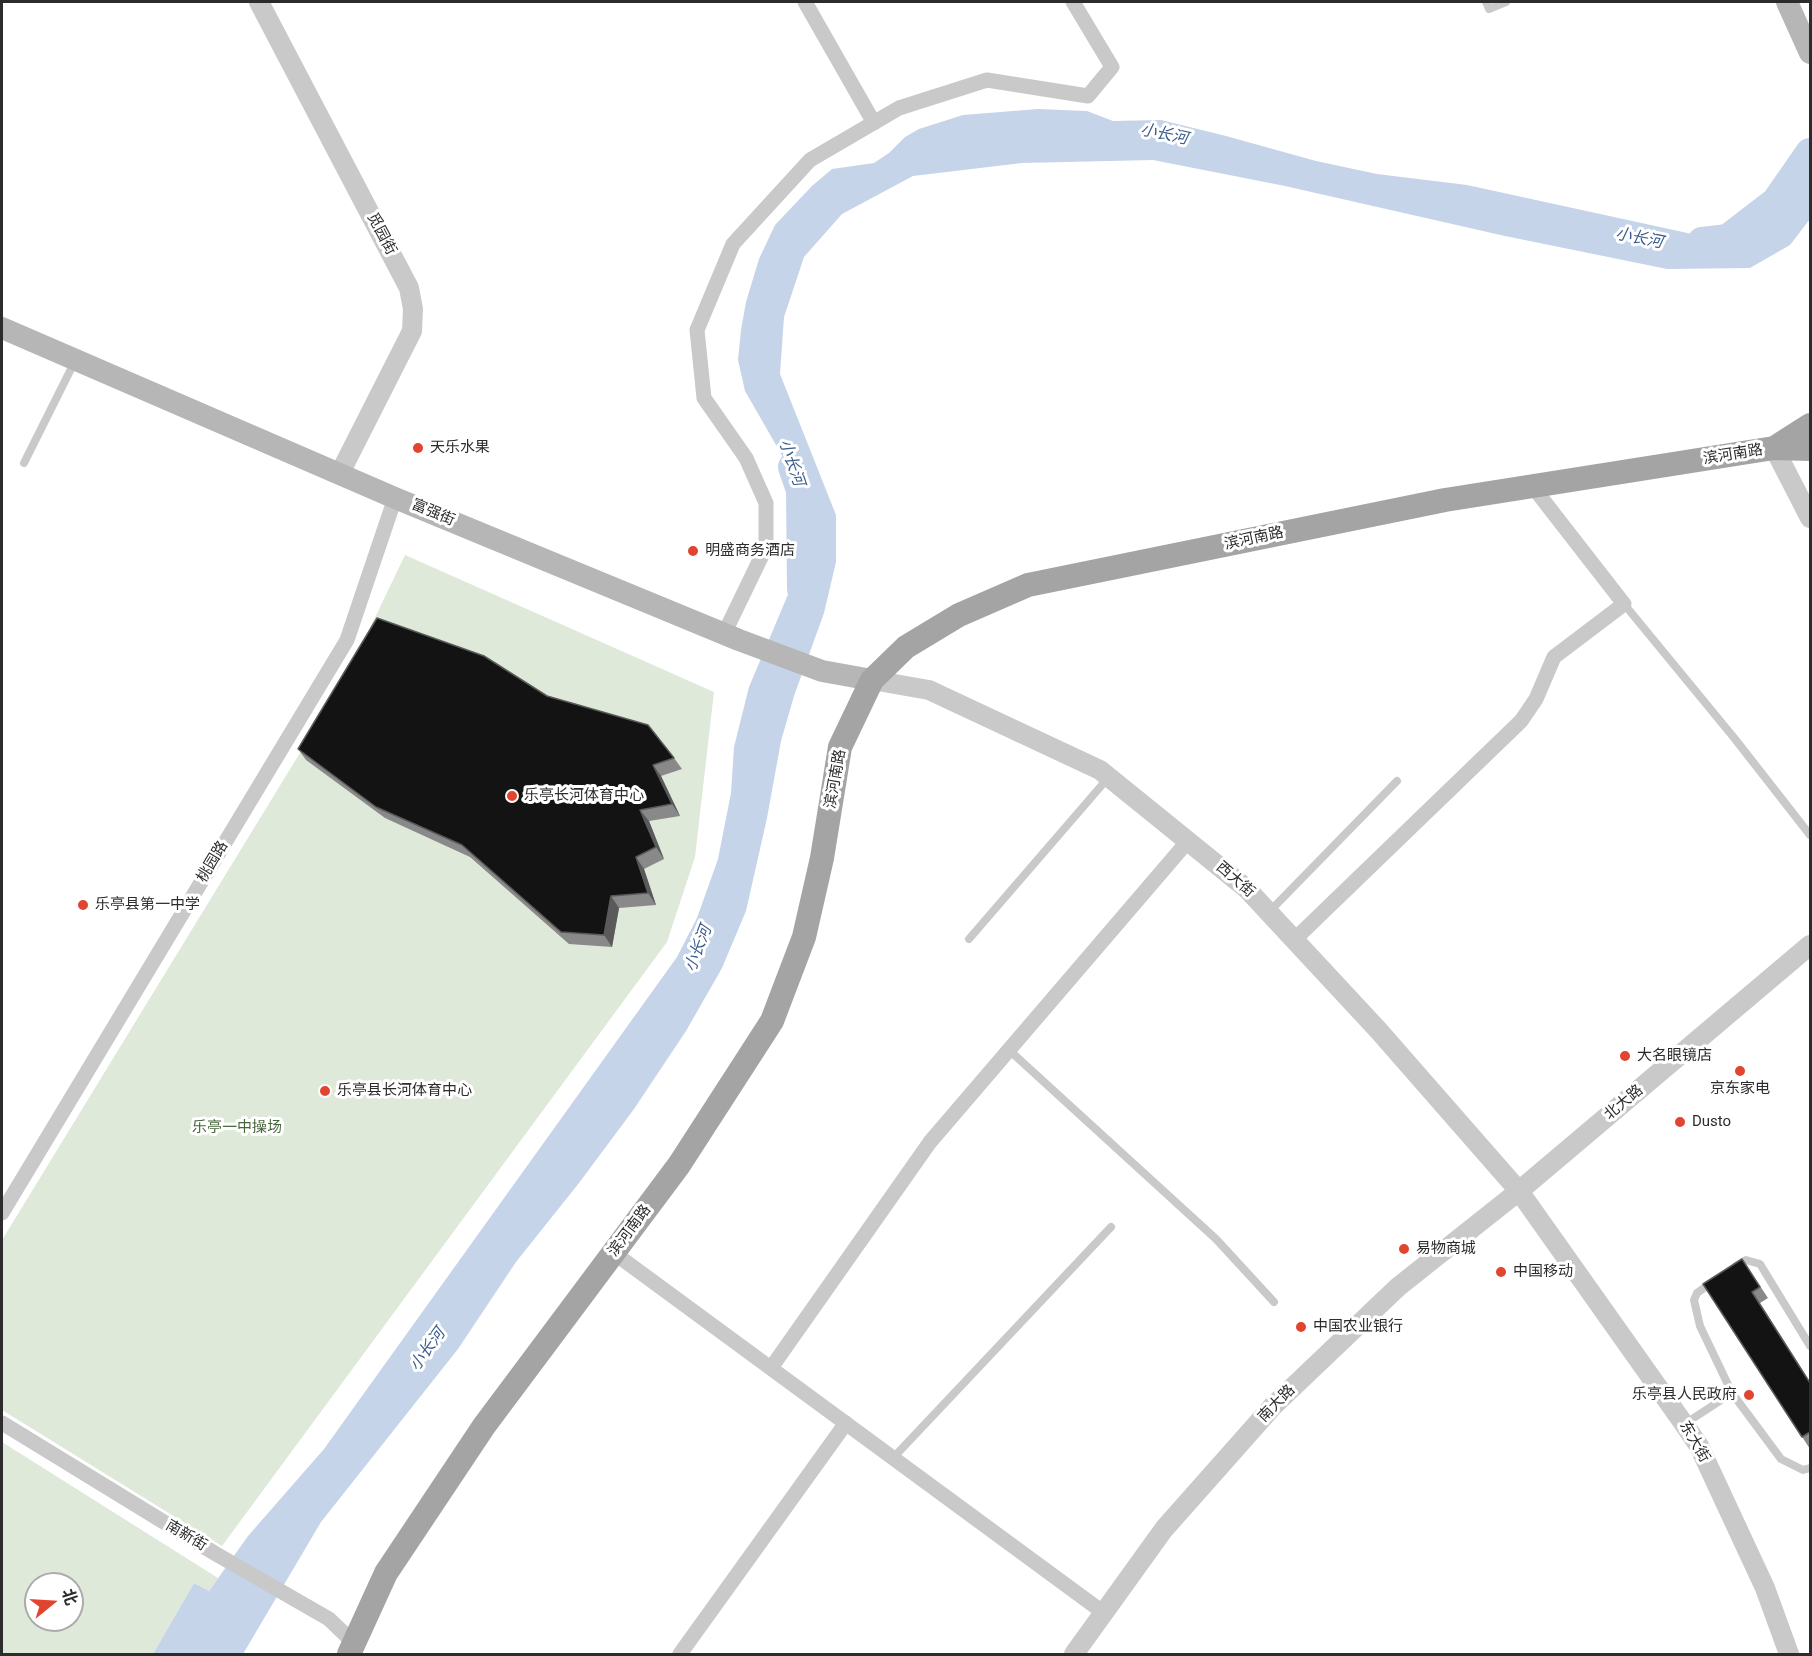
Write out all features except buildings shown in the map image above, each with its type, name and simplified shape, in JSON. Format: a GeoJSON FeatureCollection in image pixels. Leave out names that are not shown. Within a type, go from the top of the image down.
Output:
{"type":"FeatureCollection","features":[{"type":"Feature","properties":{"kind":"main road"},"geometry":{"type":"LineString","coordinates":[[1787,2],[1810,53]]}},
{"type":"Feature","properties":{"kind":"main road","name":"富强街"},"geometry":{"type":"LineString","coordinates":[[2,328],[395,498],[732,637],[822,671],[872,680]]}},
{"type":"Feature","properties":{"kind":"main road","name":"滨河南路"},"geometry":{"type":"LineString","coordinates":[[1774,448],[1810,426]]}},
{"type":"Feature","properties":{"kind":"main road","name":"滨河南路"},"geometry":{"type":"LineString","coordinates":[[356,1651],[386,1573],[484,1426],[680,1165],[772,1021],[804,938],[822,858],[840,747],[872,680],[906,647],[959,615],[1028,585],[1445,500],[1774,448],[1810,449]]}},
{"type":"Feature","properties":{"kind":"street","name":"觅园街"},"geometry":{"type":"LineString","coordinates":[[259,2],[410,288],[413,309],[412,331],[340,473]]}},
{"type":"Feature","properties":{"kind":"street"},"geometry":{"type":"LineString","coordinates":[[805,2],[874,123]]}},
{"type":"Feature","properties":{"kind":"street"},"geometry":{"type":"LineString","coordinates":[[732,637],[766,547],[766,502],[746,458],[704,398],[697,330],[733,244],[810,160],[899,108],[987,80],[1088,96],[1112,67],[1073,2]]}},
{"type":"Feature","properties":{"kind":"street"},"geometry":{"type":"LineString","coordinates":[[1774,448],[1810,518]]}},
{"type":"Feature","properties":{"kind":"street"},"geometry":{"type":"LineString","coordinates":[[1294,940],[1521,721],[1536,699],[1554,657],[1624,604],[1533,487]]}},
{"type":"Feature","properties":{"kind":"street","name":"桃园路"},"geometry":{"type":"LineString","coordinates":[[2,1213],[346,640],[395,498]]}},
{"type":"Feature","properties":{"kind":"street","name":"西大街"},"geometry":{"type":"LineString","coordinates":[[872,680],[929,690],[1100,770],[1109,777],[1247,889],[1379,1031],[1520,1191]]}},
{"type":"Feature","properties":{"kind":"street"},"geometry":{"type":"LineString","coordinates":[[771,1368],[930,1142],[1188,841]]}},
{"type":"Feature","properties":{"kind":"street","name":"北大路"},"geometry":{"type":"LineString","coordinates":[[1520,1191],[1810,945]]}},
{"type":"Feature","properties":{"kind":"street","name":"东大街"},"geometry":{"type":"LineString","coordinates":[[1520,1191],[1699,1446],[1765,1588],[1789,1654]]}},
{"type":"Feature","properties":{"kind":"street","name":"南大路"},"geometry":{"type":"LineString","coordinates":[[1074,1654],[1164,1529],[1273,1406],[1398,1287],[1520,1191]]}},
{"type":"Feature","properties":{"kind":"street"},"geometry":{"type":"LineString","coordinates":[[614,1253],[1104,1613]]}},
{"type":"Feature","properties":{"kind":"street","name":"南新街"},"geometry":{"type":"LineString","coordinates":[[2,1423],[216,1554],[329,1619],[356,1651]]}},
{"type":"Feature","properties":{"kind":"street"},"geometry":{"type":"LineString","coordinates":[[680,1654],[846,1423]]}},
{"type":"Feature","properties":{"kind":"lane"},"geometry":{"type":"LineString","coordinates":[[1486,2],[1489,9],[1506,2]]}},
{"type":"Feature","properties":{"kind":"lane"},"geometry":{"type":"LineString","coordinates":[[24,463],[76,360]]}},
{"type":"Feature","properties":{"kind":"lane"},"geometry":{"type":"LineString","coordinates":[[1624,604],[1810,835]]}},
{"type":"Feature","properties":{"kind":"lane"},"geometry":{"type":"LineString","coordinates":[[969,939],[1109,777]]}},
{"type":"Feature","properties":{"kind":"lane"},"geometry":{"type":"LineString","coordinates":[[1269,912],[1396,781]]}},
{"type":"Feature","properties":{"kind":"lane"},"geometry":{"type":"LineString","coordinates":[[1009,1050],[1216,1239],[1274,1302]]}},
{"type":"Feature","properties":{"kind":"lane"},"geometry":{"type":"LineString","coordinates":[[893,1458],[1111,1227]]}},
{"type":"Feature","properties":{"kind":"lane"},"geometry":{"type":"LineString","coordinates":[[1727,1273],[1746,1260],[1760,1264],[1810,1346]]}},
{"type":"Feature","properties":{"kind":"lane"},"geometry":{"type":"LineString","coordinates":[[1717,1280],[1697,1293],[1694,1300],[1700,1326],[1732,1393],[1780,1459],[1803,1470],[1810,1468]]}},
{"type":"Feature","properties":{"kind":"lane"},"geometry":{"type":"LineString","coordinates":[[1684,1424],[1732,1393]]}},
{"type":"Feature","properties":{"kind":"green space","name":"乐亭县长河体育中心"},"geometry":{"type":"Polygon","coordinates":[[[405,555],[714,692],[695,857],[667,942],[222,1546],[2,1410],[2,1240],[347,676],[405,555]]]}},
{"type":"Feature","properties":{"kind":"green space"},"geometry":{"type":"Polygon","coordinates":[[[2,1442],[218,1578],[209,1591],[194,1583],[153,1654],[2,1654],[2,1442]]]}},
{"type":"Feature","properties":{"kind":"water"},"geometry":{"type":"Polygon","coordinates":[[[1038,109],[1087,111],[1113,121],[1161,120],[1316,161],[1377,174],[1467,185],[1692,234],[1725,235],[1746,228],[1769,212],[1810,142],[1810,219],[1790,245],[1750,268],[1667,269],[1505,236],[1285,186],[1153,160],[1022,163],[913,176],[842,214],[804,257],[784,317],[780,374],[836,515],[836,562],[824,613],[794,696],[781,741],[767,818],[746,911],[722,968],[686,1031],[634,1109],[516,1262],[458,1349],[321,1522],[243,1654],[153,1654],[194,1583],[209,1591],[248,1536],[324,1449],[677,957],[697,918],[718,859],[731,793],[734,747],[749,687],[792,585],[804,540],[801,506],[791,471],[745,391],[738,360],[746,302],[759,259],[775,225],[812,186],[832,169],[874,163],[889,153],[905,137],[919,129],[963,115],[1038,109]]]}},
{"type":"Feature","properties":{"kind":"waterway","name":"小长河"},"geometry":{"type":"LineString","coordinates":[[1702,242],[1728,239],[1776,202],[1810,153]]}},
{"type":"Feature","properties":{"kind":"waterway","name":"小长河"},"geometry":{"type":"LineString","coordinates":[[793,467],[801,490],[802,589]]}},
{"type":"Feature","properties":{"kind":"place","name":"天乐水果"},"geometry":{"type":"Point","coordinates":[418,448]}},
{"type":"Feature","properties":{"kind":"place","name":"明盛商务酒店"},"geometry":{"type":"Point","coordinates":[693,551]}},
{"type":"Feature","properties":{"kind":"place","name":"乐亭长河体育中心"},"geometry":{"type":"Point","coordinates":[512,796]}},
{"type":"Feature","properties":{"kind":"place","name":"乐亭县第一中学"},"geometry":{"type":"Point","coordinates":[83,905]}},
{"type":"Feature","properties":{"kind":"place","name":"大名眼镜店"},"geometry":{"type":"Point","coordinates":[1625,1056]}},
{"type":"Feature","properties":{"kind":"place","name":"京东家电"},"geometry":{"type":"Point","coordinates":[1740,1071]}},
{"type":"Feature","properties":{"kind":"place","name":"乐亭县长河体育中心"},"geometry":{"type":"Point","coordinates":[325,1091]}},
{"type":"Feature","properties":{"kind":"place","name":"Dusto"},"geometry":{"type":"Point","coordinates":[1680,1122]}},
{"type":"Feature","properties":{"kind":"place","name":"易物商城"},"geometry":{"type":"Point","coordinates":[1404,1249]}},
{"type":"Feature","properties":{"kind":"place","name":"中国移动"},"geometry":{"type":"Point","coordinates":[1501,1272]}},
{"type":"Feature","properties":{"kind":"place","name":"中国农业银行"},"geometry":{"type":"Point","coordinates":[1301,1327]}},
{"type":"Feature","properties":{"kind":"place","name":"乐亭县人民政府"},"geometry":{"type":"Point","coordinates":[1749,1395]}},
{"type":"Feature","properties":{"kind":"park label","name":"乐亭一中操场"},"geometry":{"type":"Point","coordinates":[237,1128]}}]}
